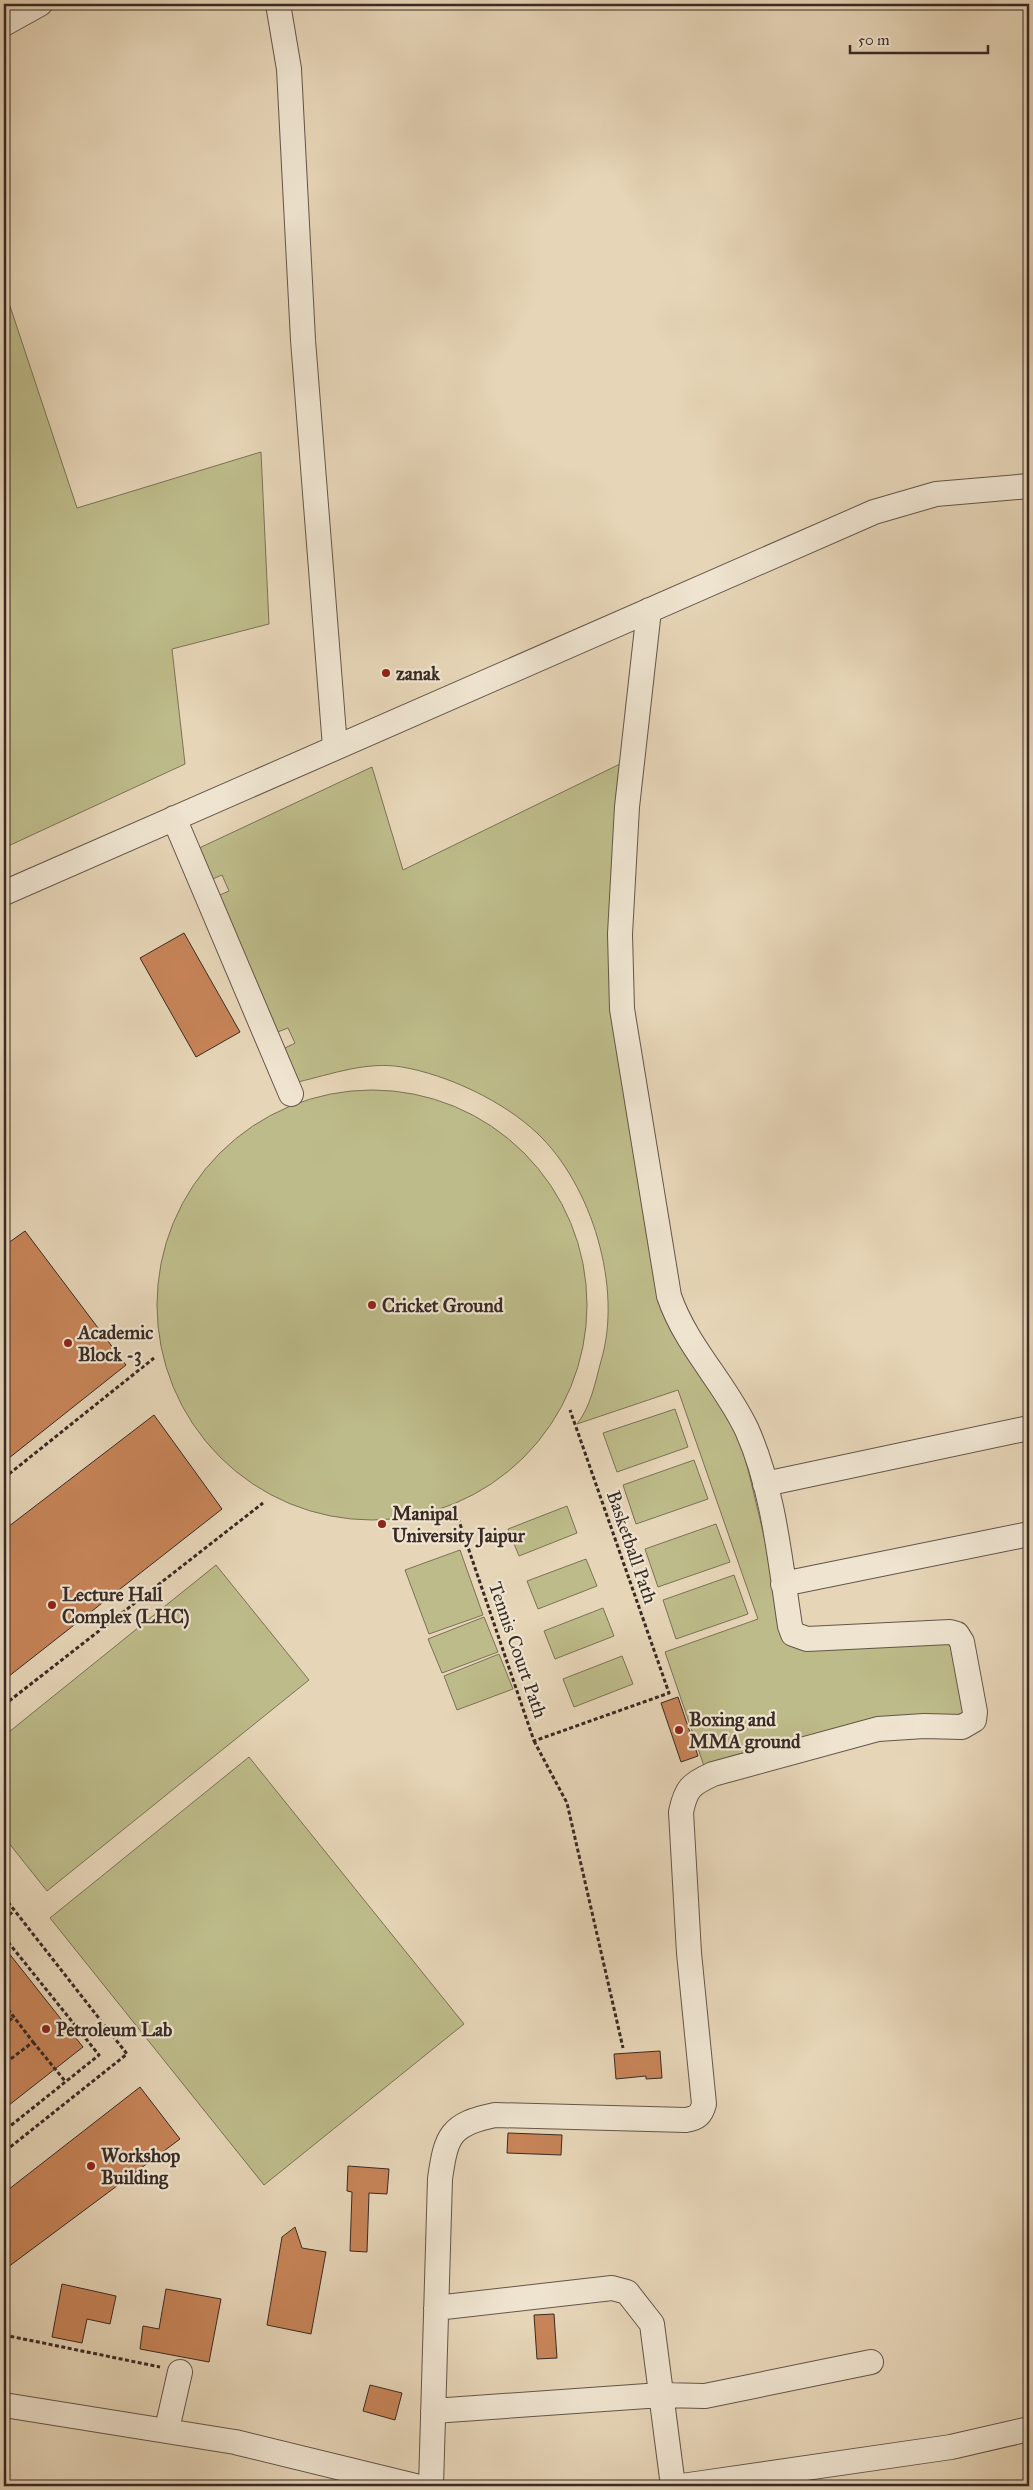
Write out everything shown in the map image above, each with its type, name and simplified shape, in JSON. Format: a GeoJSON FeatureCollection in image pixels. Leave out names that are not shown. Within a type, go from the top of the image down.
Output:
{"type":"FeatureCollection","features":[{"type":"Feature","properties":{"kind":"street"},"geometry":{"type":"LineString","coordinates":[[4,24],[40,4]]}},
{"type":"Feature","properties":{"kind":"street"},"geometry":{"type":"LineString","coordinates":[[278,4],[289,69],[303,340],[334,747]]}},
{"type":"Feature","properties":{"kind":"street"},"geometry":{"type":"LineString","coordinates":[[4,893],[874,512],[936,494],[1029,486]]}},
{"type":"Feature","properties":{"kind":"street"},"geometry":{"type":"LineString","coordinates":[[431,2486],[440,2179],[443,2152],[453,2132],[471,2120],[495,2115],[686,2120],[696,2118],[704,2104],[690,1953],[682,1812],[685,1793],[695,1782],[712,1774],[878,1729],[924,1726],[962,1727],[974,1720],[975,1712],[962,1642],[957,1634],[950,1632],[800,1638],[793,1634],[765,1484],[747,1430],[731,1401],[689,1339],[676,1316],[669,1296],[622,1009],[620,934],[627,807],[649,610]]}},
{"type":"Feature","properties":{"kind":"street"},"geometry":{"type":"LineString","coordinates":[[174,818],[291,1094]]}},
{"type":"Feature","properties":{"kind":"street"},"geometry":{"type":"LineString","coordinates":[[765,1484],[1029,1428]]}},
{"type":"Feature","properties":{"kind":"street"},"geometry":{"type":"LineString","coordinates":[[783,1584],[1029,1534]]}},
{"type":"Feature","properties":{"kind":"street"},"geometry":{"type":"LineString","coordinates":[[436,2308],[612,2288],[627,2292],[652,2324],[673,2486]]}},
{"type":"Feature","properties":{"kind":"street"},"geometry":{"type":"LineString","coordinates":[[433,2412],[661,2395],[705,2396],[871,2362]]}},
{"type":"Feature","properties":{"kind":"street"},"geometry":{"type":"LineString","coordinates":[[167,2429],[180,2372]]}},
{"type":"Feature","properties":{"kind":"street"},"geometry":{"type":"LineString","coordinates":[[4,2404],[167,2429],[235,2442],[415,2486]]}},
{"type":"Feature","properties":{"kind":"street"},"geometry":{"type":"LineString","coordinates":[[682,2486],[951,2447],[1029,2429]]}},
{"type":"Feature","properties":{"kind":"path"},"geometry":{"type":"LineString","coordinates":[[4,1478],[154,1358]]}},
{"type":"Feature","properties":{"kind":"path","name":"Basketball Path"},"geometry":{"type":"LineString","coordinates":[[570,1410],[669,1693]]}},
{"type":"Feature","properties":{"kind":"path"},"geometry":{"type":"LineString","coordinates":[[4,1705],[263,1503]]}},
{"type":"Feature","properties":{"kind":"path","name":"Tennis Court Path"},"geometry":{"type":"LineString","coordinates":[[458,1518],[534,1741],[669,1693]]}},
{"type":"Feature","properties":{"kind":"path"},"geometry":{"type":"LineString","coordinates":[[534,1741],[567,1803],[623,2048]]}},
{"type":"Feature","properties":{"kind":"path"},"geometry":{"type":"LineString","coordinates":[[4,1898],[127,2054],[4,2152]]}},
{"type":"Feature","properties":{"kind":"path"},"geometry":{"type":"LineString","coordinates":[[4,1919],[14,1911]]}},
{"type":"Feature","properties":{"kind":"path"},"geometry":{"type":"LineString","coordinates":[[4,1937],[99,2055],[4,2131]]}},
{"type":"Feature","properties":{"kind":"path"},"geometry":{"type":"LineString","coordinates":[[4,2004],[65,2081]]}},
{"type":"Feature","properties":{"kind":"path"},"geometry":{"type":"LineString","coordinates":[[4,2025],[14,2017]]}},
{"type":"Feature","properties":{"kind":"path"},"geometry":{"type":"LineString","coordinates":[[4,2064],[33,2042]]}},
{"type":"Feature","properties":{"kind":"path"},"geometry":{"type":"LineString","coordinates":[[4,2336],[180,2372]]}},
{"type":"Feature","properties":{"kind":"shaded area"},"geometry":{"type":"Polygon","coordinates":[[[4,288],[77,508],[261,452],[269,624],[172,649],[185,764],[4,848],[4,288]]]}},
{"type":"Feature","properties":{"kind":"shaded area"},"geometry":{"type":"Polygon","coordinates":[[[624,762],[616,888],[665,1311],[740,1436],[789,1640],[949,1636],[964,1716],[886,1720],[783,1742],[705,1769],[665,1652],[758,1619],[678,1390],[577,1424],[589,1402],[601,1361],[607,1332],[608,1302],[605,1270],[598,1239],[587,1209],[573,1180],[556,1155],[537,1133],[523,1121],[508,1110],[474,1091],[438,1076],[402,1067],[376,1066],[350,1069],[298,1082],[283,1049],[295,1043],[288,1028],[275,1033],[215,897],[229,891],[222,875],[208,881],[195,850],[372,767],[403,870],[624,762]]]}},
{"type":"Feature","properties":{"kind":"shaded area","name":"Cricket Ground"},"geometry":{"type":"Polygon","coordinates":[[[372,1090],[414,1094],[435,1099],[474,1115],[509,1138],[539,1168],[562,1203],[578,1242],[586,1284],[587,1305],[583,1347],[578,1368],[562,1407],[539,1442],[509,1472],[474,1495],[435,1511],[393,1519],[372,1520],[330,1516],[309,1511],[270,1495],[235,1472],[205,1442],[182,1407],[166,1368],[158,1326],[157,1305],[161,1263],[166,1242],[182,1203],[205,1168],[235,1138],[270,1115],[309,1099],[351,1091],[372,1090]]]}},
{"type":"Feature","properties":{"kind":"shaded area"},"geometry":{"type":"Polygon","coordinates":[[[675,1409],[688,1447],[617,1472],[603,1433],[675,1409]]]}},
{"type":"Feature","properties":{"kind":"shaded area"},"geometry":{"type":"Polygon","coordinates":[[[694,1460],[708,1499],[636,1524],[623,1485],[694,1460]]]}},
{"type":"Feature","properties":{"kind":"shaded area"},"geometry":{"type":"Polygon","coordinates":[[[567,1506],[577,1533],[519,1556],[508,1529],[567,1506]]]}},
{"type":"Feature","properties":{"kind":"shaded area"},"geometry":{"type":"Polygon","coordinates":[[[716,1524],[730,1562],[658,1587],[645,1549],[716,1524]]]}},
{"type":"Feature","properties":{"kind":"shaded area"},"geometry":{"type":"Polygon","coordinates":[[[460,1550],[483,1615],[429,1634],[405,1570],[460,1550]]]}},
{"type":"Feature","properties":{"kind":"shaded area"},"geometry":{"type":"Polygon","coordinates":[[[586,1559],[597,1586],[538,1609],[527,1581],[586,1559]]]}},
{"type":"Feature","properties":{"kind":"shaded area"},"geometry":{"type":"Polygon","coordinates":[[[216,1565],[309,1680],[47,1891],[4,1837],[4,1736],[216,1565]]]}},
{"type":"Feature","properties":{"kind":"shaded area"},"geometry":{"type":"Polygon","coordinates":[[[734,1575],[748,1614],[676,1639],[663,1600],[734,1575]]]}},
{"type":"Feature","properties":{"kind":"shaded area"},"geometry":{"type":"Polygon","coordinates":[[[603,1608],[614,1636],[555,1659],[544,1631],[603,1608]]]}},
{"type":"Feature","properties":{"kind":"shaded area"},"geometry":{"type":"Polygon","coordinates":[[[484,1617],[498,1652],[442,1673],[428,1639],[484,1617]]]}},
{"type":"Feature","properties":{"kind":"shaded area"},"geometry":{"type":"Polygon","coordinates":[[[499,1654],[513,1689],[457,1710],[444,1676],[499,1654]]]}},
{"type":"Feature","properties":{"kind":"shaded area"},"geometry":{"type":"Polygon","coordinates":[[[622,1656],[633,1684],[574,1707],[563,1679],[622,1656]]]}},
{"type":"Feature","properties":{"kind":"shaded area"},"geometry":{"type":"Polygon","coordinates":[[[249,1757],[464,2024],[264,2185],[50,1918],[249,1757]]]}},
{"type":"Feature","properties":{"kind":"building"},"geometry":{"type":"Polygon","coordinates":[[[184,933],[240,1032],[196,1057],[140,958],[184,933]]]}},
{"type":"Feature","properties":{"kind":"building","name":"Academic Block -3"},"geometry":{"type":"Polygon","coordinates":[[[25,1231],[126,1365],[4,1462],[4,1246],[25,1231]]]}},
{"type":"Feature","properties":{"kind":"building","name":"Lecture Hall Complex (LHC)"},"geometry":{"type":"Polygon","coordinates":[[[154,1415],[222,1509],[4,1680],[4,1530],[154,1415]]]}},
{"type":"Feature","properties":{"kind":"building","name":"Boxing and MMA ground"},"geometry":{"type":"Polygon","coordinates":[[[678,1697],[698,1756],[681,1762],[661,1703],[678,1697]]]}},
{"type":"Feature","properties":{"kind":"building"},"geometry":{"type":"Polygon","coordinates":[[[4,1947],[83,2047],[4,2109],[4,1947]]]}},
{"type":"Feature","properties":{"kind":"building"},"geometry":{"type":"Polygon","coordinates":[[[660,2051],[662,2078],[646,2079],[646,2076],[616,2079],[614,2054],[660,2051]]]}},
{"type":"Feature","properties":{"kind":"building","name":"Workshop Building"},"geometry":{"type":"Polygon","coordinates":[[[140,2087],[180,2139],[4,2270],[4,2193],[140,2087]]]}},
{"type":"Feature","properties":{"kind":"building"},"geometry":{"type":"Polygon","coordinates":[[[508,2133],[562,2135],[561,2155],[507,2153],[508,2133]]]}},
{"type":"Feature","properties":{"kind":"building"},"geometry":{"type":"Polygon","coordinates":[[[348,2166],[389,2169],[387,2194],[369,2193],[367,2252],[350,2251],[352,2192],[347,2191],[348,2166]]]}},
{"type":"Feature","properties":{"kind":"building"},"geometry":{"type":"Polygon","coordinates":[[[295,2227],[302,2248],[326,2252],[311,2334],[267,2325],[282,2237],[295,2227]]]}},
{"type":"Feature","properties":{"kind":"building"},"geometry":{"type":"Polygon","coordinates":[[[62,2284],[116,2296],[110,2324],[87,2319],[82,2343],[52,2337],[62,2284]]]}},
{"type":"Feature","properties":{"kind":"building"},"geometry":{"type":"Polygon","coordinates":[[[166,2289],[221,2299],[209,2362],[140,2349],[143,2326],[159,2329],[166,2289]]]}},
{"type":"Feature","properties":{"kind":"building"},"geometry":{"type":"Polygon","coordinates":[[[554,2314],[557,2358],[537,2359],[534,2315],[554,2314]]]}},
{"type":"Feature","properties":{"kind":"building"},"geometry":{"type":"Polygon","coordinates":[[[370,2385],[402,2393],[395,2420],[363,2411],[370,2385]]]}},
{"type":"Feature","properties":{"kind":"place","name":"zanak"},"geometry":{"type":"Point","coordinates":[386,673]}},
{"type":"Feature","properties":{"kind":"place","name":"Cricket Ground"},"geometry":{"type":"Point","coordinates":[372,1305]}},
{"type":"Feature","properties":{"kind":"place","name":"Academic Block -3"},"geometry":{"type":"Point","coordinates":[68,1343]}},
{"type":"Feature","properties":{"kind":"place","name":"Manipal University Jaipur"},"geometry":{"type":"Point","coordinates":[382,1524]}},
{"type":"Feature","properties":{"kind":"place","name":"Lecture Hall Complex (LHC)"},"geometry":{"type":"Point","coordinates":[52,1605]}},
{"type":"Feature","properties":{"kind":"place","name":"Boxing and MMA ground"},"geometry":{"type":"Point","coordinates":[679,1730]}},
{"type":"Feature","properties":{"kind":"place","name":"Petroleum Lab"},"geometry":{"type":"Point","coordinates":[46,2029]}},
{"type":"Feature","properties":{"kind":"place","name":"Workshop Building"},"geometry":{"type":"Point","coordinates":[91,2166]}}]}
